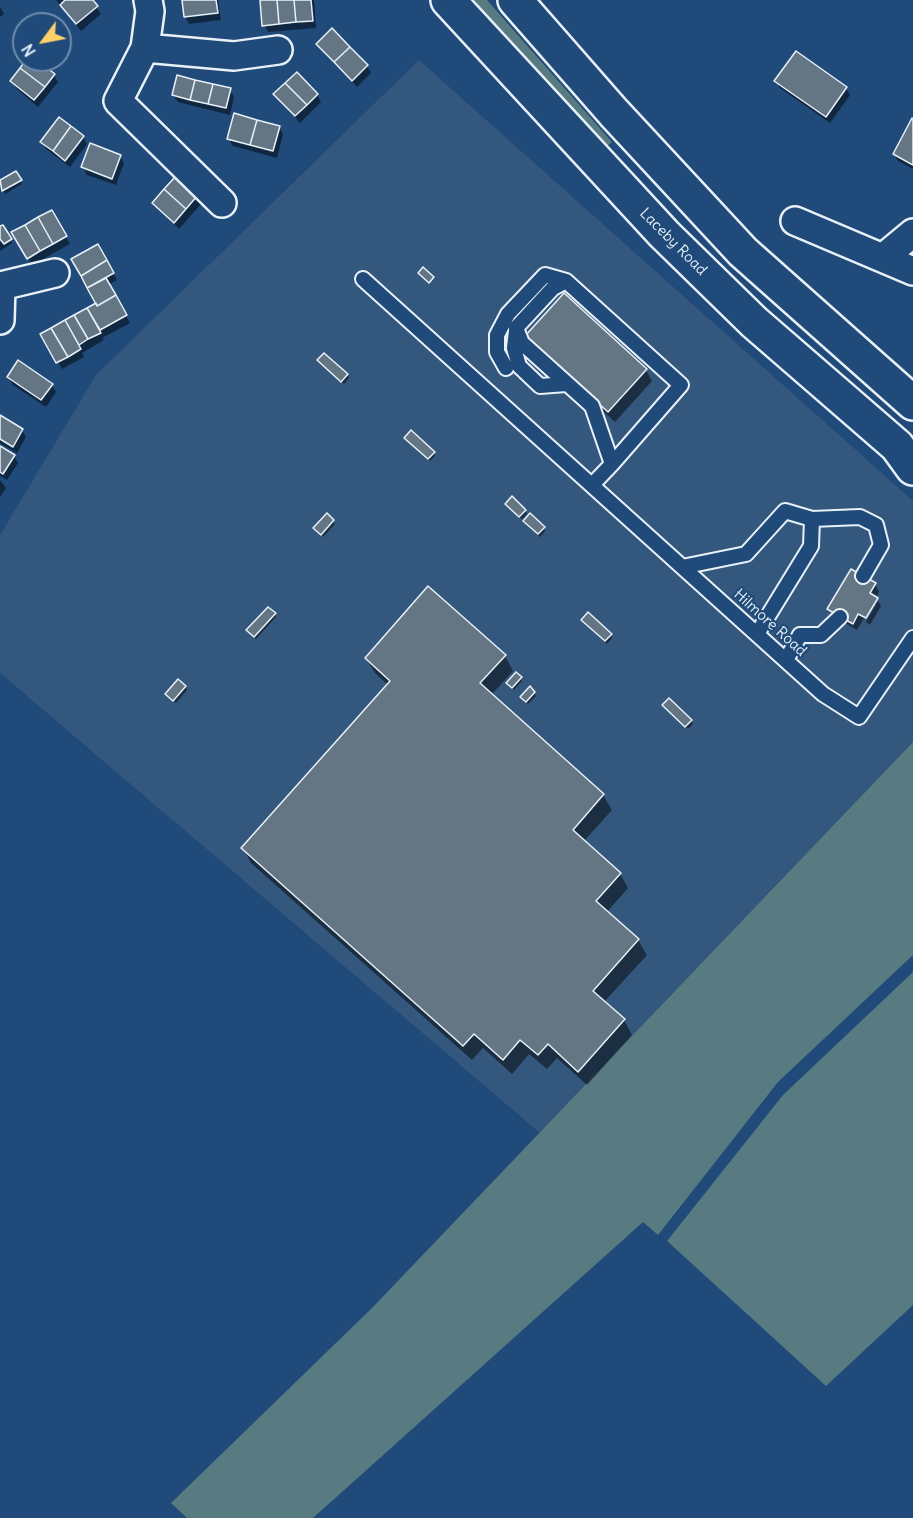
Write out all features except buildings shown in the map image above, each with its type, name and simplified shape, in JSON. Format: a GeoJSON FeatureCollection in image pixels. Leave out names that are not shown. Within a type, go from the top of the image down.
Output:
{"type":"FeatureCollection","features":[{"type":"Feature","properties":{"kind":"highway","name":"Laceby Road"},"geometry":{"type":"LineString","coordinates":[[448,0],[664,234],[754,322],[897,446],[913,468]]}},
{"type":"Feature","properties":{"kind":"highway"},"geometry":{"type":"LineString","coordinates":[[515,0],[614,113],[743,252],[913,404]]}},
{"type":"Feature","properties":{"kind":"street"},"geometry":{"type":"LineString","coordinates":[[148,0],[150,10],[145,48],[118,100],[222,203]]}},
{"type":"Feature","properties":{"kind":"street"},"geometry":{"type":"LineString","coordinates":[[145,48],[234,57],[278,50]]}},
{"type":"Feature","properties":{"kind":"street"},"geometry":{"type":"LineString","coordinates":[[795,221],[884,257],[913,272]]}},
{"type":"Feature","properties":{"kind":"street"},"geometry":{"type":"LineString","coordinates":[[884,257],[913,232]]}},
{"type":"Feature","properties":{"kind":"street"},"geometry":{"type":"LineString","coordinates":[[0,320],[1,285],[55,273]]}},
{"type":"Feature","properties":{"kind":"lane"},"geometry":{"type":"LineString","coordinates":[[506,368],[497,352],[497,335],[508,314],[545,275],[566,281],[681,385],[592,485]]}},
{"type":"Feature","properties":{"kind":"lane","name":"Hilmore Road"},"geometry":{"type":"LineString","coordinates":[[363,279],[823,694],[859,717],[913,638]]}},
{"type":"Feature","properties":{"kind":"lane"},"geometry":{"type":"LineString","coordinates":[[566,281],[553,288],[516,328],[514,348],[519,366],[540,386],[566,384],[592,406],[612,464]]}},
{"type":"Feature","properties":{"kind":"lane"},"geometry":{"type":"LineString","coordinates":[[682,567],[746,554],[785,511],[812,519],[860,517],[876,525],[881,544],[863,576]]}},
{"type":"Feature","properties":{"kind":"lane"},"geometry":{"type":"LineString","coordinates":[[757,634],[811,546],[812,519]]}},
{"type":"Feature","properties":{"kind":"lane"},"geometry":{"type":"LineString","coordinates":[[786,660],[800,635],[821,635],[840,616]]}},
{"type":"Feature","properties":{"kind":"shaded area"},"geometry":{"type":"Polygon","coordinates":[[[419,60],[913,501],[913,742],[540,1133],[0,673],[0,535],[96,375],[419,60]]]}},
{"type":"Feature","properties":{"kind":"green space"},"geometry":{"type":"Polygon","coordinates":[[[456,0],[487,0],[612,142],[601,151],[456,0]]]}},
{"type":"Feature","properties":{"kind":"green space"},"geometry":{"type":"Polygon","coordinates":[[[913,742],[913,955],[778,1082],[658,1235],[643,1222],[313,1518],[187,1518],[171,1503],[372,1308],[913,742]]]}},
{"type":"Feature","properties":{"kind":"green space"},"geometry":{"type":"Polygon","coordinates":[[[913,972],[913,1305],[826,1386],[667,1241],[783,1095],[913,972]]]}}]}
